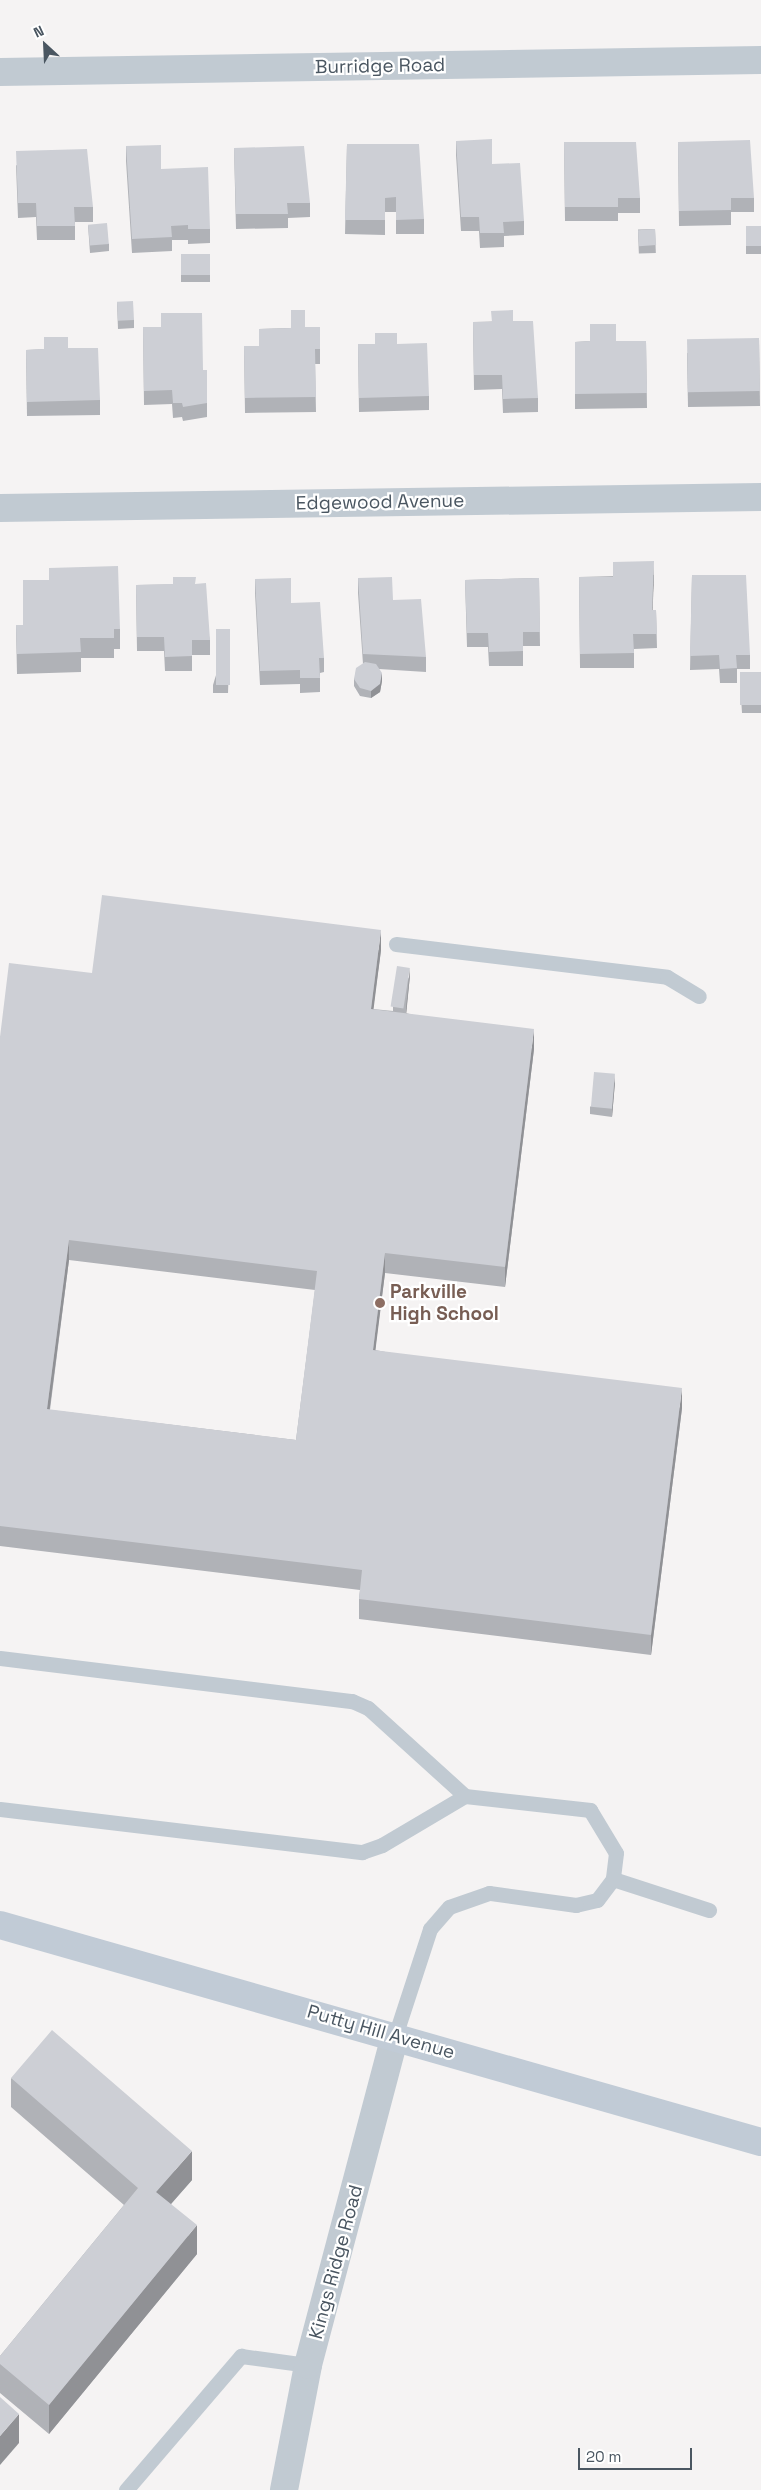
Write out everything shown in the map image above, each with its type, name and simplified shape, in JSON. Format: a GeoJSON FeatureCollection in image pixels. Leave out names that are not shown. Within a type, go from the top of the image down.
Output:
{"type":"FeatureCollection","features":[{"type":"Feature","properties":{"kind":"main road","name":"Putty Hill Avenue"},"geometry":{"type":"LineString","coordinates":[[0,1925],[395,2036],[761,2142]]}},
{"type":"Feature","properties":{"kind":"street","name":"Burridge Road"},"geometry":{"type":"LineString","coordinates":[[0,72],[761,60]]}},
{"type":"Feature","properties":{"kind":"street","name":"Edgewood Avenue"},"geometry":{"type":"LineString","coordinates":[[0,508],[761,497]]}},
{"type":"Feature","properties":{"kind":"street","name":"Kings Ridge Road"},"geometry":{"type":"LineString","coordinates":[[284,2490],[308,2365],[395,2036]]}},
{"type":"Feature","properties":{"kind":"lane"},"geometry":{"type":"LineString","coordinates":[[396,944],[667,977],[700,996]]}},
{"type":"Feature","properties":{"kind":"lane"},"geometry":{"type":"LineString","coordinates":[[0,1658],[352,1701],[368,1708],[466,1796],[590,1810],[614,1847],[613,1879],[597,1900],[584,1905],[489,1893],[449,1907],[430,1929],[395,2036]]}},
{"type":"Feature","properties":{"kind":"lane"},"geometry":{"type":"LineString","coordinates":[[0,1809],[362,1852],[382,1845],[466,1796]]}},
{"type":"Feature","properties":{"kind":"lane"},"geometry":{"type":"LineString","coordinates":[[613,1879],[709,1910]]}},
{"type":"Feature","properties":{"kind":"lane"},"geometry":{"type":"LineString","coordinates":[[126,2490],[241,2356],[308,2365]]}},
{"type":"Feature","properties":{"kind":"building"},"geometry":{"type":"Polygon","coordinates":[[[492,139],[492,164],[520,163],[524,221],[503,222],[504,233],[480,233],[479,217],[461,217],[456,141],[492,139]]]}},
{"type":"Feature","properties":{"kind":"building"},"geometry":{"type":"Polygon","coordinates":[[[750,140],[754,198],[731,198],[731,210],[679,211],[678,142],[750,140]]]}},
{"type":"Feature","properties":{"kind":"building"},"geometry":{"type":"Polygon","coordinates":[[[564,142],[636,142],[640,198],[618,198],[618,207],[565,207],[564,142]]]}},
{"type":"Feature","properties":{"kind":"building"},"geometry":{"type":"Polygon","coordinates":[[[347,144],[419,144],[424,219],[396,220],[396,197],[385,198],[385,220],[345,220],[347,144]]]}},
{"type":"Feature","properties":{"kind":"building"},"geometry":{"type":"Polygon","coordinates":[[[161,145],[161,169],[208,167],[210,229],[188,229],[188,225],[171,226],[172,237],[132,239],[126,146],[161,145]]]}},
{"type":"Feature","properties":{"kind":"building"},"geometry":{"type":"Polygon","coordinates":[[[304,146],[310,203],[287,203],[288,214],[236,214],[234,148],[304,146]]]}},
{"type":"Feature","properties":{"kind":"building"},"geometry":{"type":"Polygon","coordinates":[[[87,149],[93,207],[74,207],[75,226],[37,226],[36,203],[18,203],[16,151],[87,149]]]}},
{"type":"Feature","properties":{"kind":"building"},"geometry":{"type":"Polygon","coordinates":[[[107,223],[109,244],[90,246],[88,225],[107,223]]]}},
{"type":"Feature","properties":{"kind":"building"},"geometry":{"type":"Polygon","coordinates":[[[746,226],[761,226],[761,246],[746,246],[746,226]]]}},
{"type":"Feature","properties":{"kind":"building"},"geometry":{"type":"Polygon","coordinates":[[[655,229],[656,245],[639,246],[638,230],[655,229]]]}},
{"type":"Feature","properties":{"kind":"building"},"geometry":{"type":"Polygon","coordinates":[[[181,254],[210,254],[210,275],[181,275],[181,254]]]}},
{"type":"Feature","properties":{"kind":"building"},"geometry":{"type":"Polygon","coordinates":[[[133,301],[134,320],[118,321],[117,302],[133,301]]]}},
{"type":"Feature","properties":{"kind":"building"},"geometry":{"type":"Polygon","coordinates":[[[291,310],[305,310],[305,327],[320,327],[320,349],[315,349],[316,397],[245,398],[244,346],[259,346],[259,329],[291,328],[291,310]]]}},
{"type":"Feature","properties":{"kind":"building"},"geometry":{"type":"Polygon","coordinates":[[[513,310],[513,321],[533,321],[538,398],[503,399],[502,375],[474,375],[473,322],[492,322],[491,311],[513,310]]]}},
{"type":"Feature","properties":{"kind":"building"},"geometry":{"type":"Polygon","coordinates":[[[161,313],[202,313],[203,370],[207,370],[207,403],[183,407],[182,403],[173,403],[172,390],[144,391],[143,327],[161,327],[161,313]]]}},
{"type":"Feature","properties":{"kind":"building"},"geometry":{"type":"Polygon","coordinates":[[[590,324],[616,324],[616,341],[646,341],[647,393],[575,394],[575,342],[590,341],[590,324]]]}},
{"type":"Feature","properties":{"kind":"building"},"geometry":{"type":"Polygon","coordinates":[[[375,333],[397,333],[397,344],[427,343],[429,396],[359,398],[358,344],[375,344],[375,333]]]}},
{"type":"Feature","properties":{"kind":"building"},"geometry":{"type":"Polygon","coordinates":[[[44,337],[68,337],[68,348],[98,348],[100,400],[27,402],[26,350],[44,349],[44,337]]]}},
{"type":"Feature","properties":{"kind":"building"},"geometry":{"type":"Polygon","coordinates":[[[759,338],[760,391],[688,392],[687,339],[759,338]]]}},
{"type":"Feature","properties":{"kind":"building"},"geometry":{"type":"Polygon","coordinates":[[[654,561],[652,610],[656,610],[657,634],[633,634],[634,653],[580,654],[579,577],[613,577],[613,562],[654,561]]]}},
{"type":"Feature","properties":{"kind":"building"},"geometry":{"type":"Polygon","coordinates":[[[118,566],[120,629],[114,629],[114,638],[80,638],[81,652],[17,654],[16,625],[23,625],[23,580],[49,580],[49,568],[118,566]]]}},
{"type":"Feature","properties":{"kind":"building"},"geometry":{"type":"Polygon","coordinates":[[[692,575],[746,575],[750,655],[736,655],[737,668],[720,669],[719,655],[690,656],[692,575]]]}},
{"type":"Feature","properties":{"kind":"building"},"geometry":{"type":"Polygon","coordinates":[[[173,577],[196,577],[195,584],[206,583],[210,640],[192,640],[192,656],[165,657],[164,637],[137,637],[136,585],[173,584],[173,577]]]}},
{"type":"Feature","properties":{"kind":"building"},"geometry":{"type":"Polygon","coordinates":[[[392,577],[393,600],[421,599],[426,657],[363,654],[358,578],[392,577]]]}},
{"type":"Feature","properties":{"kind":"building"},"geometry":{"type":"Polygon","coordinates":[[[291,578],[291,603],[320,602],[324,658],[319,658],[320,678],[300,678],[300,670],[260,671],[255,579],[291,578]]]}},
{"type":"Feature","properties":{"kind":"building"},"geometry":{"type":"Polygon","coordinates":[[[539,578],[540,632],[523,632],[523,651],[489,652],[488,633],[467,633],[465,580],[539,578]]]}},
{"type":"Feature","properties":{"kind":"building"},"geometry":{"type":"Polygon","coordinates":[[[216,629],[230,629],[230,685],[216,685],[216,629]]]}},
{"type":"Feature","properties":{"kind":"building"},"geometry":{"type":"Polygon","coordinates":[[[365,662],[376,664],[382,673],[380,684],[371,691],[360,688],[354,679],[356,668],[365,662]]]}},
{"type":"Feature","properties":{"kind":"building"},"geometry":{"type":"Polygon","coordinates":[[[740,672],[761,672],[761,705],[740,705],[740,672]]]}},
{"type":"Feature","properties":{"kind":"building"},"geometry":{"type":"Polygon","coordinates":[[[102,895],[381,930],[371,1009],[534,1029],[505,1267],[385,1253],[373,1350],[682,1388],[651,1635],[359,1599],[362,1570],[0,1526],[0,1037],[9,963],[92,973],[102,895]],[[69,1240],[47,1409],[296,1440],[317,1271],[69,1240]]]}},
{"type":"Feature","properties":{"kind":"building"},"geometry":{"type":"Polygon","coordinates":[[[397,966],[410,968],[403,1009],[391,1006],[397,966]]]}},
{"type":"Feature","properties":{"kind":"building"},"geometry":{"type":"Polygon","coordinates":[[[594,1072],[615,1074],[612,1109],[591,1107],[594,1072]]]}},
{"type":"Feature","properties":{"kind":"building"},"geometry":{"type":"Polygon","coordinates":[[[52,2030],[192,2151],[156,2192],[197,2225],[49,2405],[0,2364],[0,2356],[138,2188],[11,2078],[52,2030]]]}},
{"type":"Feature","properties":{"kind":"building"},"geometry":{"type":"Polygon","coordinates":[[[0,2397],[19,2414],[0,2436],[0,2397]]]}},
{"type":"Feature","properties":{"kind":"place","name":"Parkville High School"},"geometry":{"type":"Point","coordinates":[380,1303]}}]}
